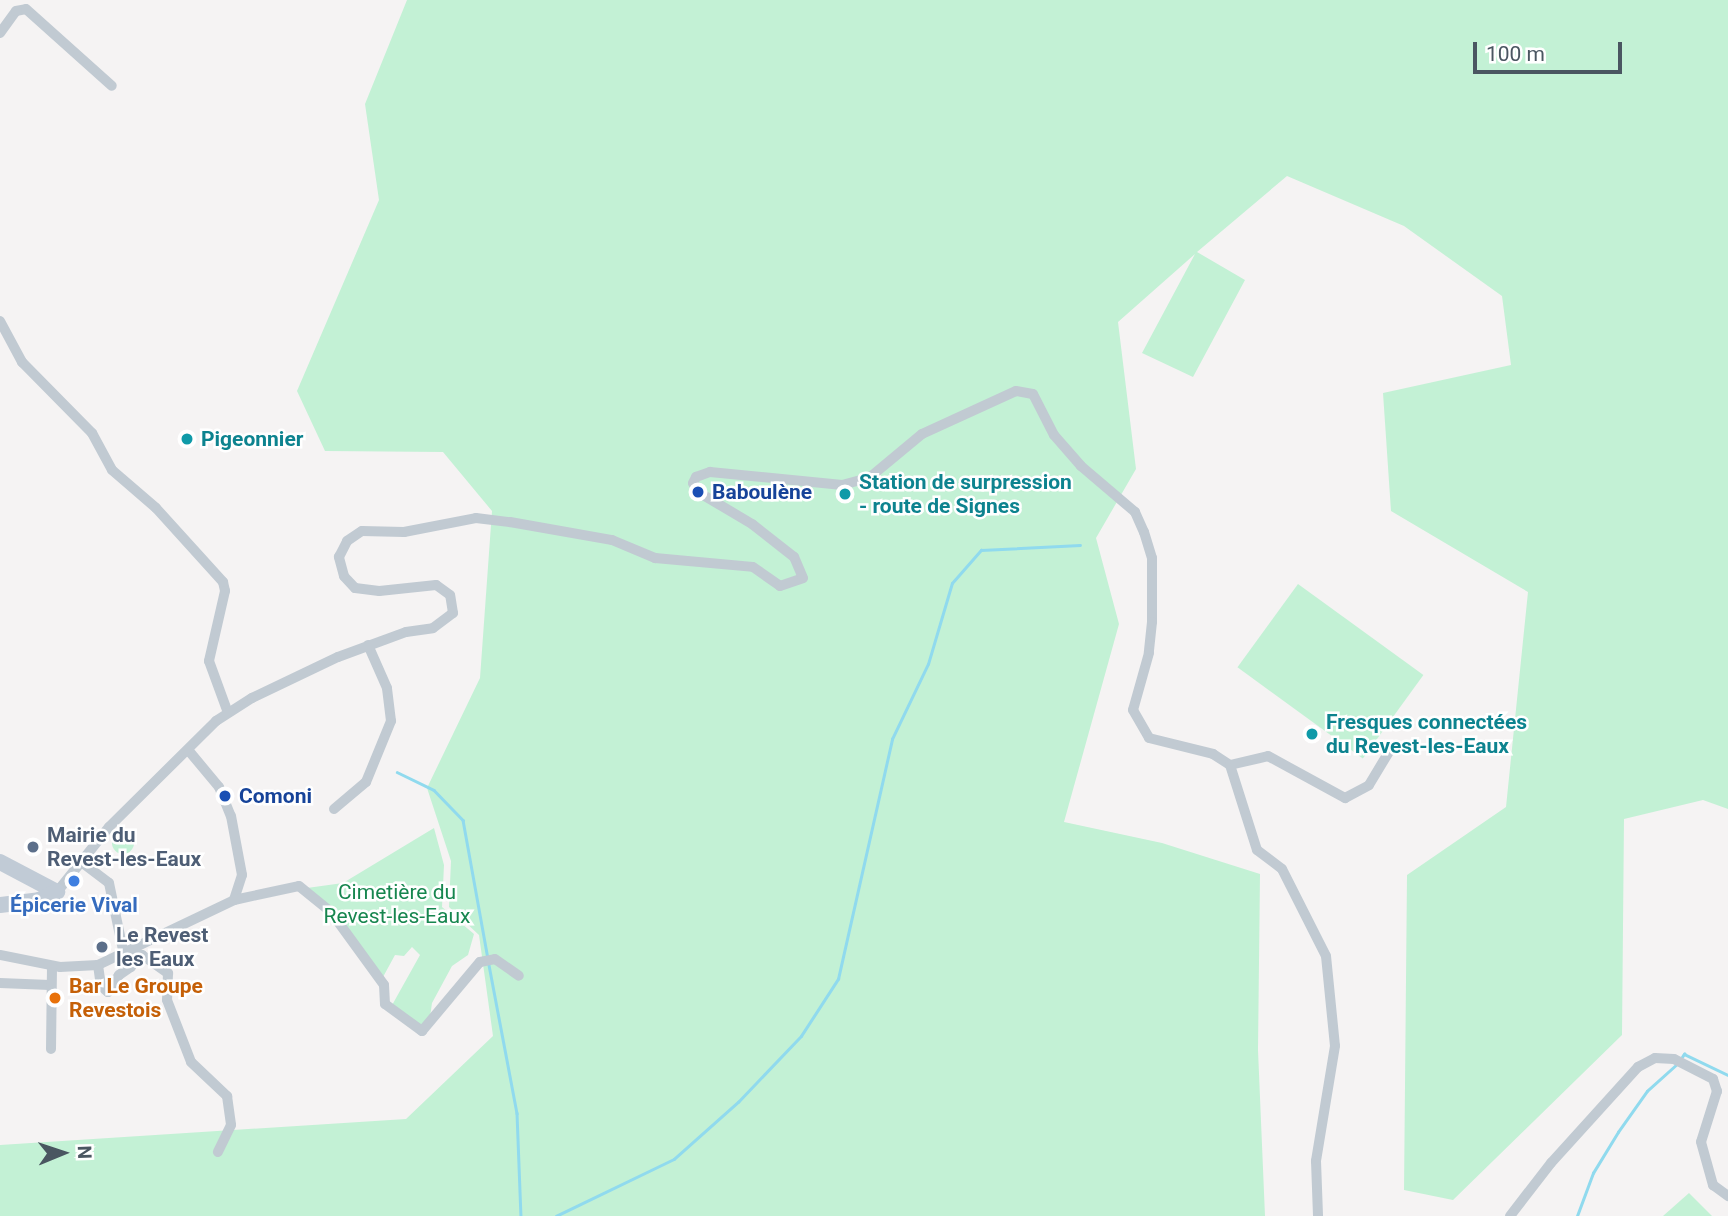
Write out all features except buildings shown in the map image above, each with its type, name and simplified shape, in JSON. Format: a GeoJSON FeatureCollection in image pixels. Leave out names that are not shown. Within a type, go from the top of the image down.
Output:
{"type":"FeatureCollection","features":[{"type":"Feature","properties":{"kind":"street"},"geometry":{"type":"LineString","coordinates":[[0,33],[16,11],[26,9],[111,86]]}},
{"type":"Feature","properties":{"kind":"street"},"geometry":{"type":"LineString","coordinates":[[0,320],[22,362],[92,433],[112,470],[156,508],[223,582],[225,591],[209,662],[228,713]]}},
{"type":"Feature","properties":{"kind":"street"},"geometry":{"type":"LineString","coordinates":[[0,905],[39,900],[57,891],[80,860],[228,713],[368,645],[433,628],[453,613],[450,594],[436,585],[379,591],[355,588],[344,576],[340,557],[347,541],[362,530],[404,532],[476,518],[612,540],[655,558],[753,567],[780,586],[803,578],[793,557],[752,524],[698,492],[693,482],[696,477],[710,472],[842,485],[869,478],[922,434],[1021,390],[1033,394],[1054,435],[1081,466],[1135,512],[1144,532],[1152,558],[1152,622],[1149,653],[1133,710],[1138,726],[1149,738],[1213,754],[1230,765],[1256,850],[1282,869],[1326,956],[1335,1046],[1316,1161],[1318,1216]]}},
{"type":"Feature","properties":{"kind":"street"},"geometry":{"type":"LineString","coordinates":[[334,809],[366,782],[391,721],[387,688],[368,645]]}},
{"type":"Feature","properties":{"kind":"street"},"geometry":{"type":"LineString","coordinates":[[190,751],[219,787],[231,816],[242,875],[234,900]]}},
{"type":"Feature","properties":{"kind":"street"},"geometry":{"type":"LineString","coordinates":[[1230,765],[1268,756],[1345,798],[1369,785],[1389,752]]}},
{"type":"Feature","properties":{"kind":"street"},"geometry":{"type":"LineString","coordinates":[[80,860],[109,883],[131,967],[108,992],[101,986],[97,965]]}},
{"type":"Feature","properties":{"kind":"street"},"geometry":{"type":"LineString","coordinates":[[0,862],[57,891]]}},
{"type":"Feature","properties":{"kind":"street"},"geometry":{"type":"LineString","coordinates":[[0,955],[52,966],[97,965],[234,900],[299,886],[331,912],[384,985],[385,1004],[422,1031],[482,961],[495,959],[519,976]]}},
{"type":"Feature","properties":{"kind":"street"},"geometry":{"type":"LineString","coordinates":[[127,951],[168,973],[167,1000],[191,1062],[227,1096],[231,1125],[218,1152]]}},
{"type":"Feature","properties":{"kind":"street"},"geometry":{"type":"LineString","coordinates":[[51,1049],[52,966]]}},
{"type":"Feature","properties":{"kind":"street"},"geometry":{"type":"LineString","coordinates":[[0,983],[50,985]]}},
{"type":"Feature","properties":{"kind":"street"},"geometry":{"type":"LineString","coordinates":[[1510,1216],[1551,1163],[1638,1067],[1655,1058],[1674,1059],[1713,1079],[1717,1091],[1701,1142],[1713,1185],[1728,1196]]}},
{"type":"Feature","properties":{"kind":"green space"},"geometry":{"type":"Polygon","coordinates":[[[407,0],[1728,0],[1728,809],[1703,800],[1624,819],[1622,1035],[1453,1200],[1404,1190],[1407,875],[1506,807],[1528,592],[1391,511],[1383,393],[1511,365],[1502,296],[1404,226],[1287,176],[1197,252],[1245,280],[1193,377],[1142,353],[1195,254],[1118,322],[1136,469],[1096,538],[1119,624],[1064,822],[1162,843],[1260,874],[1258,1050],[1265,1216],[0,1216],[0,1145],[406,1119],[493,1036],[479,935],[449,907],[451,861],[427,788],[480,678],[492,511],[443,452],[325,451],[297,391],[379,200],[365,104],[407,0]]]}},
{"type":"Feature","properties":{"kind":"green space"},"geometry":{"type":"Polygon","coordinates":[[[1298,584],[1423,675],[1363,758],[1237,667],[1298,584]]]}},
{"type":"Feature","properties":{"kind":"green space","name":"Cimetière du Revest-les-Eaux"},"geometry":{"type":"Polygon","coordinates":[[[434,828],[444,865],[442,907],[474,934],[468,955],[452,966],[432,1003],[430,1017],[421,1025],[391,1007],[420,955],[412,947],[404,956],[395,955],[383,977],[307,888],[343,883],[434,828]]]}},
{"type":"Feature","properties":{"kind":"green space"},"geometry":{"type":"Polygon","coordinates":[[[123,832],[131,835],[134,843],[131,851],[123,854],[115,851],[112,843],[115,835],[123,832]]]}},
{"type":"Feature","properties":{"kind":"green space"},"geometry":{"type":"Polygon","coordinates":[[[1689,1193],[1712,1216],[1663,1216],[1689,1193]]]}},
{"type":"Feature","properties":{"kind":"waterway"},"geometry":{"type":"LineString","coordinates":[[556,1216],[674,1159],[738,1102],[801,1036],[838,979],[892,739],[928,664],[952,583],[981,550],[1080,545]]}},
{"type":"Feature","properties":{"kind":"waterway"},"geometry":{"type":"LineString","coordinates":[[397,772],[434,790],[463,820],[488,959]]}},
{"type":"Feature","properties":{"kind":"waterway"},"geometry":{"type":"LineString","coordinates":[[489,965],[517,1113],[521,1216]]}},
{"type":"Feature","properties":{"kind":"waterway"},"geometry":{"type":"LineString","coordinates":[[1682,1057],[1684,1054],[1728,1075]]}},
{"type":"Feature","properties":{"kind":"waterway"},"geometry":{"type":"LineString","coordinates":[[1577,1216],[1593,1173],[1618,1132],[1647,1091],[1676,1065]]}},
{"type":"Feature","properties":{"kind":"place","name":"Pigeonnier"},"geometry":{"type":"Point","coordinates":[187,439]}},
{"type":"Feature","properties":{"kind":"place","name":"Baboulène"},"geometry":{"type":"Point","coordinates":[698,492]}},
{"type":"Feature","properties":{"kind":"place","name":"Station de surpression - route de Signes"},"geometry":{"type":"Point","coordinates":[845,494]}},
{"type":"Feature","properties":{"kind":"place","name":"Fresques connectées du Revest-les-Eaux"},"geometry":{"type":"Point","coordinates":[1312,734]}},
{"type":"Feature","properties":{"kind":"place","name":"Comoni"},"geometry":{"type":"Point","coordinates":[225,796]}},
{"type":"Feature","properties":{"kind":"place","name":"Mairie du Revest-les-Eaux"},"geometry":{"type":"Point","coordinates":[33,847]}},
{"type":"Feature","properties":{"kind":"place","name":"Épicerie Vival"},"geometry":{"type":"Point","coordinates":[74,881]}},
{"type":"Feature","properties":{"kind":"place","name":"Le Revest les Eaux"},"geometry":{"type":"Point","coordinates":[102,947]}},
{"type":"Feature","properties":{"kind":"place","name":"Bar Le Groupe Revestois"},"geometry":{"type":"Point","coordinates":[55,998]}}]}
